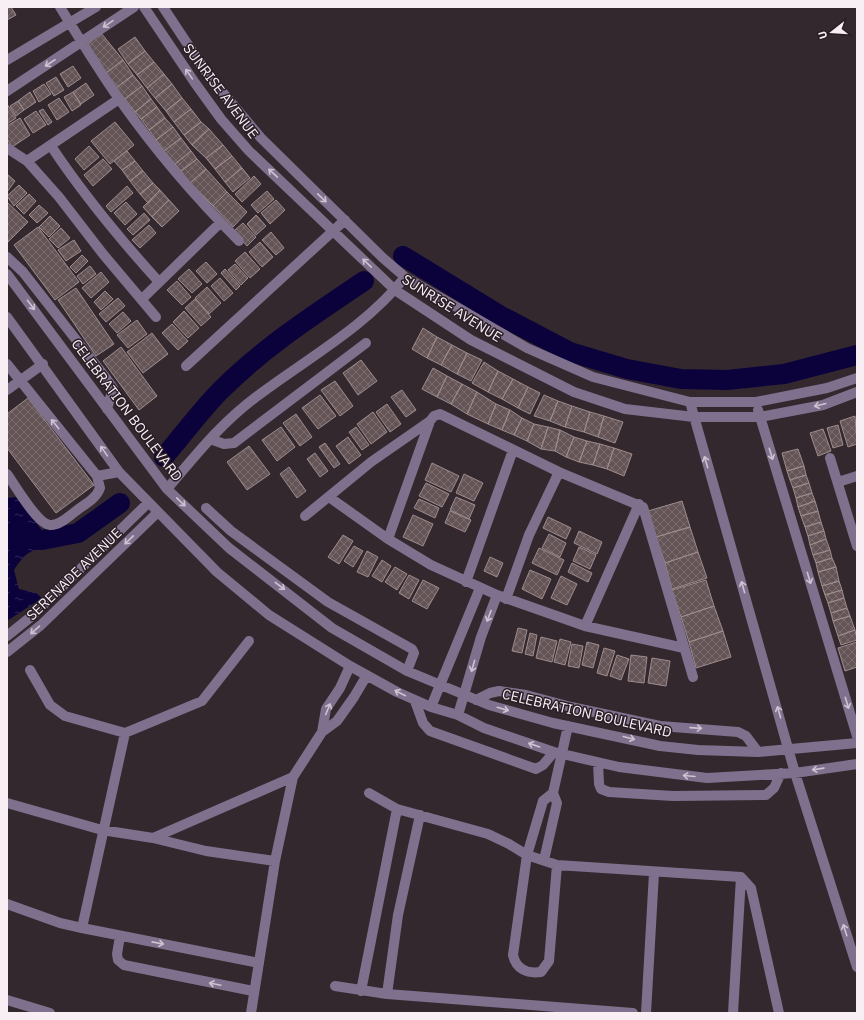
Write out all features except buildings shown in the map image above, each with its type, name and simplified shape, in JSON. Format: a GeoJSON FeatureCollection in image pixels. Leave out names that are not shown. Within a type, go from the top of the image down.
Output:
{"type":"FeatureCollection","features":[{"type":"Feature","properties":{"kind":"street"},"geometry":{"type":"LineString","coordinates":[[60,7],[119,99],[186,186],[239,241]]}},
{"type":"Feature","properties":{"kind":"street"},"geometry":{"type":"LineString","coordinates":[[7,60],[96,7]]}},
{"type":"Feature","properties":{"kind":"street"},"geometry":{"type":"LineString","coordinates":[[7,91],[134,7]]}},
{"type":"Feature","properties":{"kind":"street","name":"SUNRISE AVENUE"},"geometry":{"type":"LineString","coordinates":[[144,7],[169,46],[221,119],[249,151],[334,230],[395,290],[470,340],[574,392],[625,409],[694,418],[760,417],[823,405],[857,392]]}},
{"type":"Feature","properties":{"kind":"street","name":"SUNRISE AVENUE"},"geometry":{"type":"LineString","coordinates":[[163,7],[208,75],[232,105],[261,138],[383,258],[405,277],[527,348],[592,377],[690,402],[756,402],[827,388],[857,378]]}},
{"type":"Feature","properties":{"kind":"street"},"geometry":{"type":"LineString","coordinates":[[27,161],[119,99]]}},
{"type":"Feature","properties":{"kind":"street"},"geometry":{"type":"LineString","coordinates":[[51,146],[72,177],[131,252],[159,282]]}},
{"type":"Feature","properties":{"kind":"street"},"geometry":{"type":"LineString","coordinates":[[7,148],[27,161],[59,197],[103,254],[142,298],[156,317]]}},
{"type":"Feature","properties":{"kind":"street"},"geometry":{"type":"LineString","coordinates":[[186,366],[345,220]]}},
{"type":"Feature","properties":{"kind":"street"},"geometry":{"type":"LineString","coordinates":[[142,298],[220,223]]}},
{"type":"Feature","properties":{"kind":"street"},"geometry":{"type":"LineString","coordinates":[[7,257],[24,272],[113,388],[107,409]]}},
{"type":"Feature","properties":{"kind":"street","name":"CELEBRATION BOULEVARD"},"geometry":{"type":"LineString","coordinates":[[7,274],[167,488],[229,548],[332,628],[407,671],[489,705],[568,726],[622,736],[660,746],[698,750],[758,752],[857,743]]}},
{"type":"Feature","properties":{"kind":"street"},"geometry":{"type":"LineString","coordinates":[[167,488],[224,423],[256,397],[368,316],[395,290],[405,277]]}},
{"type":"Feature","properties":{"kind":"street"},"geometry":{"type":"LineString","coordinates":[[7,317],[43,364],[119,472],[157,513],[217,572],[269,615],[367,676],[415,701],[458,715],[484,728],[558,752],[598,763],[661,774],[707,778],[781,774],[857,764]]}},
{"type":"Feature","properties":{"kind":"street"},"geometry":{"type":"LineString","coordinates":[[210,439],[224,444],[234,443],[366,343]]}},
{"type":"Feature","properties":{"kind":"street"},"geometry":{"type":"LineString","coordinates":[[7,364],[97,476],[100,488],[94,497],[58,524],[49,525],[43,522],[36,515],[7,474]]}},
{"type":"Feature","properties":{"kind":"street"},"geometry":{"type":"LineString","coordinates":[[7,390],[43,364]]}},
{"type":"Feature","properties":{"kind":"street"},"geometry":{"type":"LineString","coordinates":[[690,402],[790,749],[795,772],[857,967]]}},
{"type":"Feature","properties":{"kind":"street"},"geometry":{"type":"LineString","coordinates":[[756,402],[857,736]]}},
{"type":"Feature","properties":{"kind":"street"},"geometry":{"type":"LineString","coordinates":[[305,516],[371,462],[430,421],[434,416],[440,414],[559,472],[639,504],[646,511],[693,677]]}},
{"type":"Feature","properties":{"kind":"street"},"geometry":{"type":"LineString","coordinates":[[388,539],[430,421]]}},
{"type":"Feature","properties":{"kind":"street"},"geometry":{"type":"LineString","coordinates":[[466,582],[513,450]]}},
{"type":"Feature","properties":{"kind":"street"},"geometry":{"type":"LineString","coordinates":[[830,458],[857,546]]}},
{"type":"Feature","properties":{"kind":"street"},"geometry":{"type":"LineString","coordinates":[[97,476],[119,472]]}},
{"type":"Feature","properties":{"kind":"street"},"geometry":{"type":"LineString","coordinates":[[458,715],[481,637],[559,472]]}},
{"type":"Feature","properties":{"kind":"street"},"geometry":{"type":"LineString","coordinates":[[838,482],[857,476]]}},
{"type":"Feature","properties":{"kind":"street"},"geometry":{"type":"LineString","coordinates":[[329,497],[388,539],[431,565],[501,597],[585,626],[684,648]]}},
{"type":"Feature","properties":{"kind":"street","name":"SERENADE AVENUE"},"geometry":{"type":"LineString","coordinates":[[7,636],[32,616],[148,503]]}},
{"type":"Feature","properties":{"kind":"street"},"geometry":{"type":"LineString","coordinates":[[585,626],[639,504]]}},
{"type":"Feature","properties":{"kind":"street"},"geometry":{"type":"LineString","coordinates":[[206,508],[231,530],[328,602],[412,649],[414,653],[407,671]]}},
{"type":"Feature","properties":{"kind":"street","name":"SERENADE AVENUE"},"geometry":{"type":"LineString","coordinates":[[7,652],[41,625],[157,513]]}},
{"type":"Feature","properties":{"kind":"street"},"geometry":{"type":"LineString","coordinates":[[431,707],[480,588]]}},
{"type":"Feature","properties":{"kind":"street"},"geometry":{"type":"LineString","coordinates":[[30,670],[50,705],[65,716],[125,733],[202,701],[249,641]]}},
{"type":"Feature","properties":{"kind":"street"},"geometry":{"type":"LineString","coordinates":[[322,732],[326,709],[340,688],[350,666]]}},
{"type":"Feature","properties":{"kind":"street"},"geometry":{"type":"LineString","coordinates":[[251,1013],[253,992],[275,861],[293,777],[322,732],[337,721],[367,676]]}},
{"type":"Feature","properties":{"kind":"street"},"geometry":{"type":"LineString","coordinates":[[476,700],[490,693],[499,691],[526,695],[571,707],[660,726],[738,732],[746,736],[758,752]]}},
{"type":"Feature","properties":{"kind":"street"},"geometry":{"type":"LineString","coordinates":[[415,701],[423,723],[430,731],[536,769],[544,765],[558,752]]}},
{"type":"Feature","properties":{"kind":"street"},"geometry":{"type":"LineString","coordinates":[[544,860],[557,803],[553,793],[558,752],[568,726]]}},
{"type":"Feature","properties":{"kind":"street"},"geometry":{"type":"LineString","coordinates":[[82,928],[102,830],[125,733]]}},
{"type":"Feature","properties":{"kind":"street"},"geometry":{"type":"LineString","coordinates":[[598,763],[598,784],[601,789],[609,792],[673,796],[766,795],[774,788],[781,774]]}},
{"type":"Feature","properties":{"kind":"street"},"geometry":{"type":"LineString","coordinates":[[153,838],[293,777]]}},
{"type":"Feature","properties":{"kind":"street"},"geometry":{"type":"LineString","coordinates":[[369,793],[397,809],[420,814],[488,834],[527,855],[557,865],[654,873],[742,877],[751,888],[779,1013]]}},
{"type":"Feature","properties":{"kind":"street"},"geometry":{"type":"LineString","coordinates":[[553,793],[543,801],[536,820],[527,855],[513,955],[516,965],[524,971],[541,972],[549,961],[557,865]]}},
{"type":"Feature","properties":{"kind":"street"},"geometry":{"type":"LineString","coordinates":[[7,803],[102,830],[153,838],[206,851],[275,861]]}},
{"type":"Feature","properties":{"kind":"street"},"geometry":{"type":"LineString","coordinates":[[361,991],[397,809]]}},
{"type":"Feature","properties":{"kind":"street"},"geometry":{"type":"LineString","coordinates":[[387,994],[398,914],[420,814]]}},
{"type":"Feature","properties":{"kind":"street"},"geometry":{"type":"LineString","coordinates":[[536,820],[553,824]]}},
{"type":"Feature","properties":{"kind":"street"},"geometry":{"type":"LineString","coordinates":[[646,1013],[654,873]]}},
{"type":"Feature","properties":{"kind":"street"},"geometry":{"type":"LineString","coordinates":[[733,1013],[742,877]]}},
{"type":"Feature","properties":{"kind":"street"},"geometry":{"type":"LineString","coordinates":[[7,904],[54,921],[82,928],[259,963]]}},
{"type":"Feature","properties":{"kind":"street"},"geometry":{"type":"LineString","coordinates":[[120,936],[117,954],[118,960],[124,965],[253,992]]}},
{"type":"Feature","properties":{"kind":"street"},"geometry":{"type":"LineString","coordinates":[[334,986],[387,994],[633,1013]]}},
{"type":"Feature","properties":{"kind":"street"},"geometry":{"type":"LineString","coordinates":[[7,1000],[50,1013]]}},
{"type":"Feature","properties":{"kind":"water"},"geometry":{"type":"Polygon","coordinates":[[[16,497],[41,529],[42,540],[46,548],[35,550],[27,554],[14,570],[19,589],[36,593],[42,598],[7,621],[7,498],[16,497]]]}},
{"type":"Feature","properties":{"kind":"waterway"},"geometry":{"type":"LineString","coordinates":[[403,256],[501,316],[570,352],[627,369],[681,379],[727,380],[784,374],[857,355]]}},
{"type":"Feature","properties":{"kind":"waterway"},"geometry":{"type":"LineString","coordinates":[[164,457],[206,406],[237,374],[272,345],[364,281]]}},
{"type":"Feature","properties":{"kind":"waterway"},"geometry":{"type":"LineString","coordinates":[[7,536],[42,540],[78,533],[120,503]]}}]}
